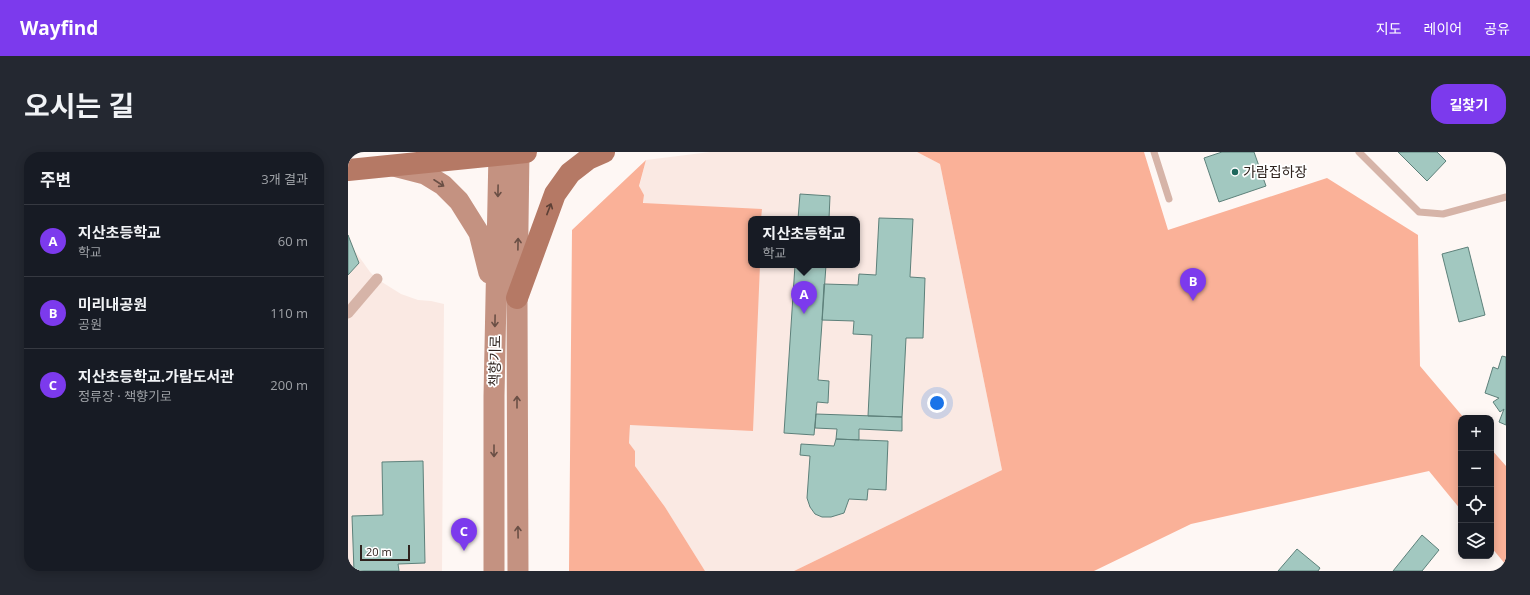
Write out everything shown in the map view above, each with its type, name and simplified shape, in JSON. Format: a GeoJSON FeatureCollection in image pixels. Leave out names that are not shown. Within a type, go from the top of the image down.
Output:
{"type":"FeatureCollection","features":[{"type":"Feature","properties":{"kind":"main road"},"geometry":{"type":"LineString","coordinates":[[506,298],[555,194],[570,173],[588,159],[604,152]]}},
{"type":"Feature","properties":{"kind":"main road"},"geometry":{"type":"LineString","coordinates":[[348,170],[396,158],[512,153]]}},
{"type":"Feature","properties":{"kind":"main road","name":"책향기로"},"geometry":{"type":"LineString","coordinates":[[494,571],[494,396],[506,298],[512,153]]}},
{"type":"Feature","properties":{"kind":"main road"},"geometry":{"type":"LineString","coordinates":[[396,158],[443,185],[459,201],[479,233],[506,298]]}},
{"type":"Feature","properties":{"kind":"main road","name":"책향기로"},"geometry":{"type":"LineString","coordinates":[[506,298],[518,571]]}},
{"type":"Feature","properties":{"kind":"street"},"geometry":{"type":"LineString","coordinates":[[348,313],[377,278]]}},
{"type":"Feature","properties":{"kind":"lane"},"geometry":{"type":"LineString","coordinates":[[1154,152],[1169,199]]}},
{"type":"Feature","properties":{"kind":"lane"},"geometry":{"type":"LineString","coordinates":[[1359,152],[1419,212],[1443,214],[1506,197]]}},
{"type":"Feature","properties":{"kind":"shaded area"},"geometry":{"type":"Polygon","coordinates":[[[710,152],[917,152],[940,164],[1002,470],[794,571],[705,571],[665,507],[635,466],[635,451],[629,443],[644,195],[639,187],[646,160],[710,152]]]}},
{"type":"Feature","properties":{"kind":"shaded area"},"geometry":{"type":"Polygon","coordinates":[[[917,152],[1144,152],[1168,230],[1327,178],[1418,235],[1420,366],[1461,415],[1458,415],[1458,506],[1429,471],[1191,524],[1094,571],[794,571],[1002,470],[940,164],[917,152]]]}},
{"type":"Feature","properties":{"kind":"shaded area"},"geometry":{"type":"Polygon","coordinates":[[[646,160],[639,186],[644,195],[643,203],[762,209],[761,216],[748,216],[748,268],[760,268],[753,431],[630,425],[629,443],[635,451],[635,466],[665,507],[705,571],[569,571],[572,230],[646,160]]]}},
{"type":"Feature","properties":{"kind":"shaded area"},"geometry":{"type":"Polygon","coordinates":[[[348,233],[355,251],[377,279],[401,294],[418,300],[444,304],[442,571],[348,571],[348,233]]]}},
{"type":"Feature","properties":{"kind":"shaded area"},"geometry":{"type":"Polygon","coordinates":[[[1494,452],[1506,466],[1506,565],[1494,551],[1494,452]]]}},
{"type":"Feature","properties":{"kind":"building","name":"가람집하장"},"geometry":{"type":"Polygon","coordinates":[[[1222,152],[1254,152],[1266,186],[1219,202],[1204,158],[1222,152]]]}},
{"type":"Feature","properties":{"kind":"building"},"geometry":{"type":"Polygon","coordinates":[[[1398,152],[1437,152],[1446,161],[1427,181],[1398,152]]]}},
{"type":"Feature","properties":{"kind":"building"},"geometry":{"type":"Polygon","coordinates":[[[800,194],[830,196],[829,216],[798,216],[800,194]]]}},
{"type":"Feature","properties":{"kind":"building"},"geometry":{"type":"Polygon","coordinates":[[[879,218],[913,219],[910,277],[925,278],[923,338],[906,338],[902,417],[868,416],[872,335],[853,334],[854,321],[822,320],[824,284],[858,285],[859,274],[876,275],[879,218]]]}},
{"type":"Feature","properties":{"kind":"building"},"geometry":{"type":"Polygon","coordinates":[[[348,235],[359,263],[348,275],[348,235]]]}},
{"type":"Feature","properties":{"kind":"building"},"geometry":{"type":"Polygon","coordinates":[[[1468,247],[1485,315],[1459,322],[1442,254],[1468,247]]]}},
{"type":"Feature","properties":{"kind":"building"},"geometry":{"type":"Polygon","coordinates":[[[795,268],[826,268],[818,380],[829,381],[828,403],[817,402],[814,435],[784,433],[795,268]]]}},
{"type":"Feature","properties":{"kind":"building"},"geometry":{"type":"Polygon","coordinates":[[[1502,356],[1506,357],[1506,425],[1499,422],[1504,409],[1500,412],[1493,402],[1499,398],[1485,393],[1493,367],[1498,369],[1502,356]]]}},
{"type":"Feature","properties":{"kind":"building"},"geometry":{"type":"Polygon","coordinates":[[[816,414],[902,417],[902,431],[859,429],[859,440],[836,439],[837,429],[815,428],[816,414]]]}},
{"type":"Feature","properties":{"kind":"building"},"geometry":{"type":"Polygon","coordinates":[[[836,439],[888,441],[886,490],[868,489],[867,500],[849,499],[844,513],[831,517],[822,517],[815,514],[810,507],[807,498],[810,456],[800,455],[801,444],[834,446],[836,439]]]}},
{"type":"Feature","properties":{"kind":"building"},"geometry":{"type":"Polygon","coordinates":[[[423,461],[425,563],[398,564],[399,571],[354,571],[352,516],[383,515],[382,462],[423,461]]]}},
{"type":"Feature","properties":{"kind":"building"},"geometry":{"type":"Polygon","coordinates":[[[1422,535],[1439,550],[1422,571],[1393,571],[1422,535]]]}},
{"type":"Feature","properties":{"kind":"building"},"geometry":{"type":"Polygon","coordinates":[[[1297,549],[1320,568],[1318,571],[1278,571],[1297,549]]]}},
{"type":"Feature","properties":{"kind":"place","name":"가람집하장"},"geometry":{"type":"Point","coordinates":[1235,172]}},
{"type":"Feature","properties":{"kind":"place","name":"미리내공원"},"geometry":{"type":"Point","coordinates":[1193,301]}},
{"type":"Feature","properties":{"kind":"place","name":"지산초등학교"},"geometry":{"type":"Point","coordinates":[804,314]}},
{"type":"Feature","properties":{"kind":"place","name":"지산초등학교.가람도서관"},"geometry":{"type":"Point","coordinates":[464,551]}}]}
